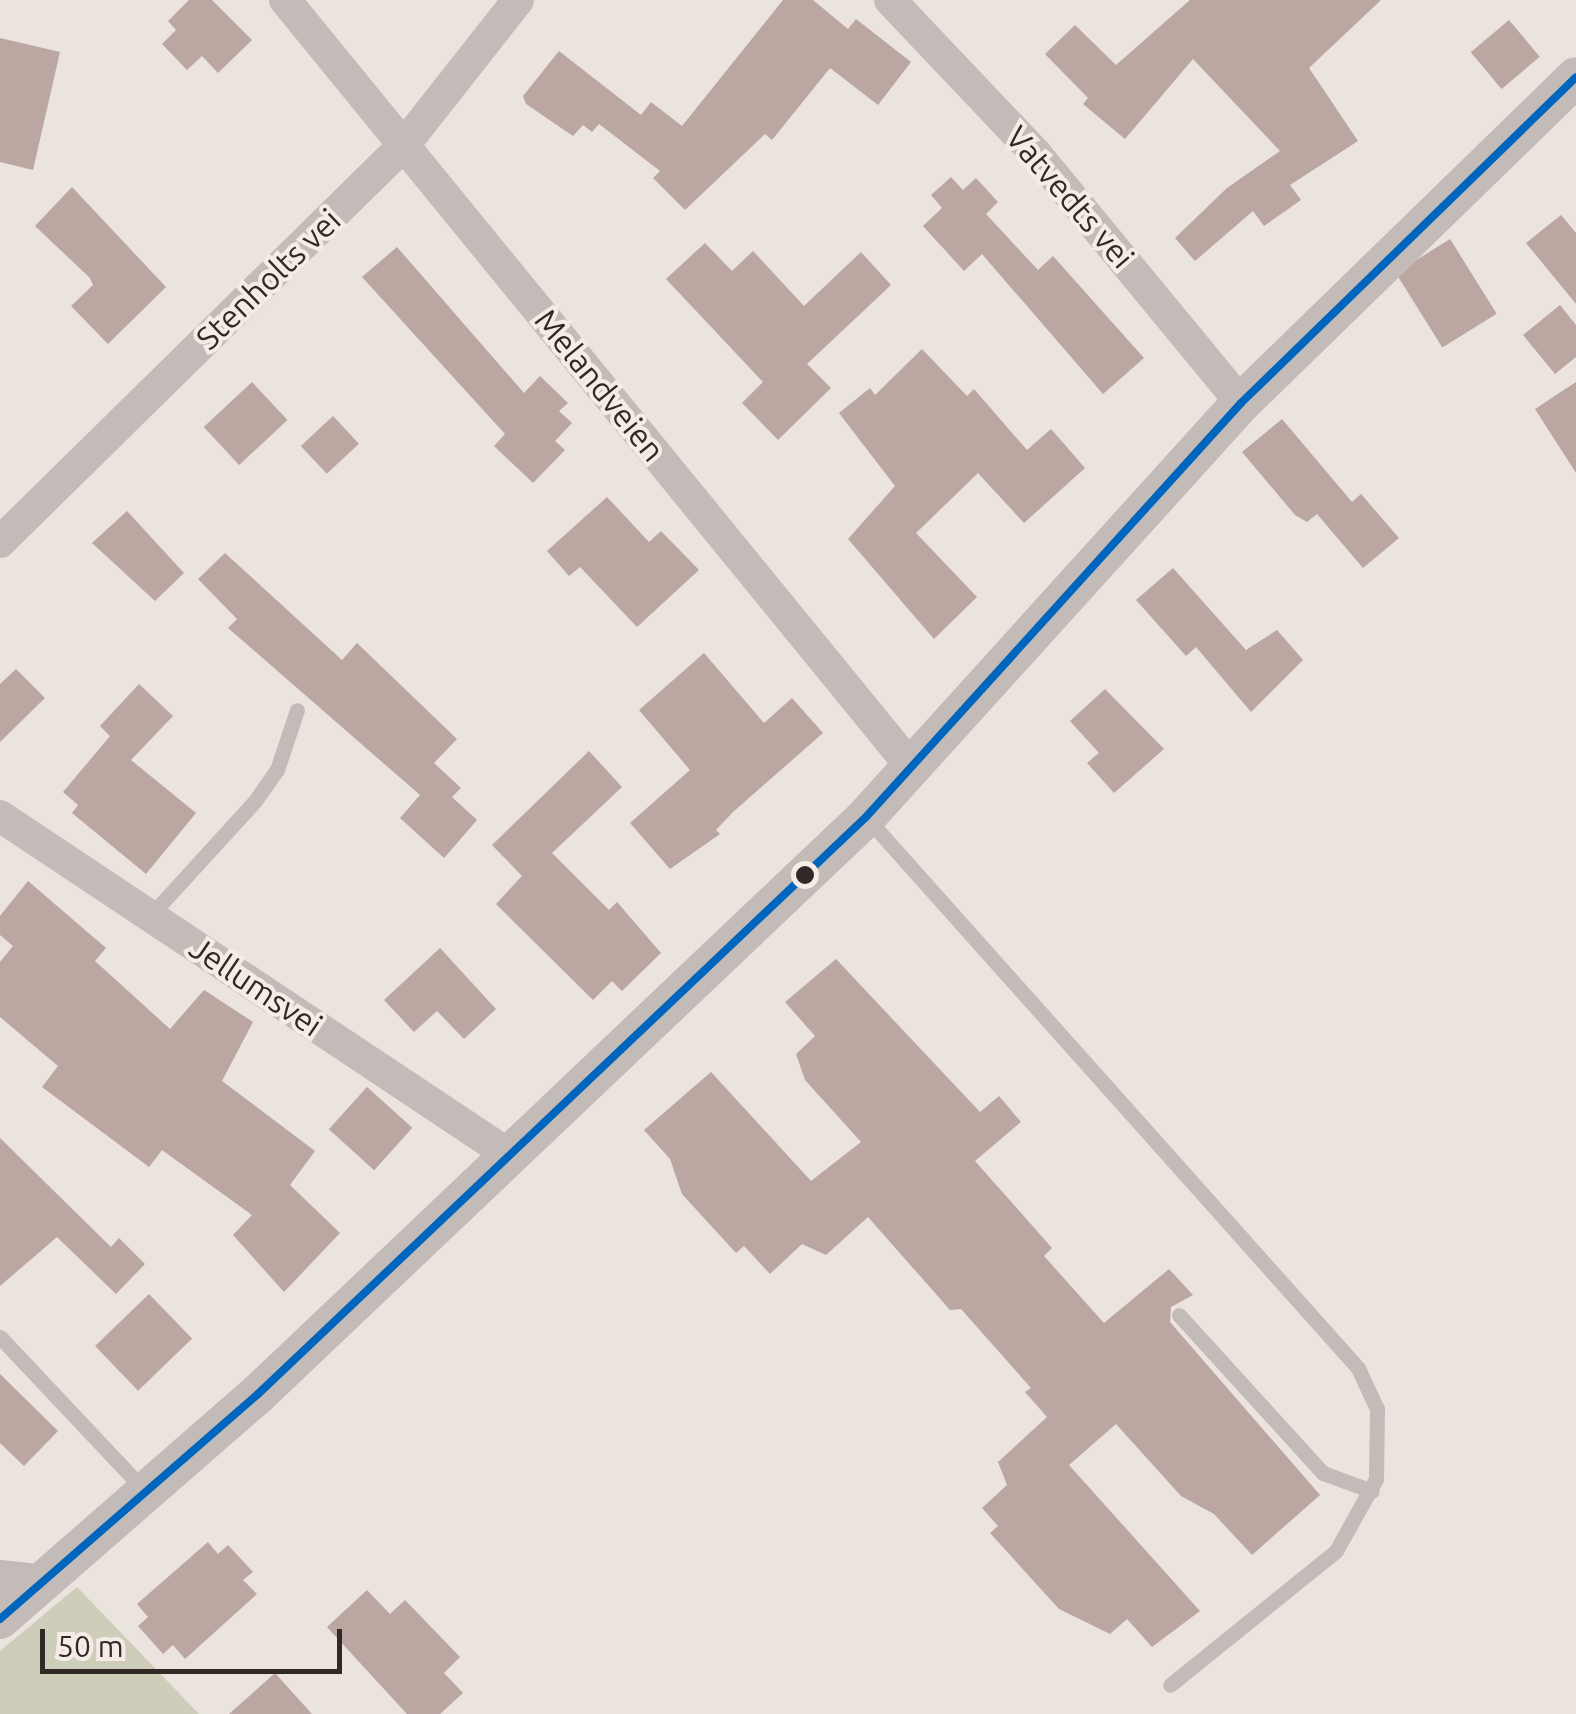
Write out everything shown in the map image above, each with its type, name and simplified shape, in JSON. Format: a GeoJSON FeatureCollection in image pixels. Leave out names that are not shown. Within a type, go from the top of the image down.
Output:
{"type":"FeatureCollection","features":[{"type":"Feature","properties":{"kind":"street","name":"Melandveien"},"geometry":{"type":"LineString","coordinates":[[285,0],[914,770]]}},
{"type":"Feature","properties":{"kind":"street","name":"Stenholts vei"},"geometry":{"type":"LineString","coordinates":[[0,542],[404,146],[518,0]]}},
{"type":"Feature","properties":{"kind":"street","name":"Vatvedts vei"},"geometry":{"type":"LineString","coordinates":[[890,0],[1036,154],[1241,402]]}},
{"type":"Feature","properties":{"kind":"street"},"geometry":{"type":"LineString","coordinates":[[0,1619],[147,1494],[512,1156],[866,818],[914,770],[1241,402],[1576,77]]}},
{"type":"Feature","properties":{"kind":"street","name":"Jellumsvei"},"geometry":{"type":"LineString","coordinates":[[0,816],[512,1156]]}},
{"type":"Feature","properties":{"kind":"street"},"geometry":{"type":"LineString","coordinates":[[0,1576],[46,1581]]}},
{"type":"Feature","properties":{"kind":"lane"},"geometry":{"type":"LineString","coordinates":[[150,916],[255,801],[277,770],[298,710]]}},
{"type":"Feature","properties":{"kind":"lane"},"geometry":{"type":"LineString","coordinates":[[866,818],[1358,1368],[1378,1408],[1372,1492],[1336,1551],[1170,1685]]}},
{"type":"Feature","properties":{"kind":"lane"},"geometry":{"type":"LineString","coordinates":[[1178,1315],[1322,1472],[1372,1492]]}},
{"type":"Feature","properties":{"kind":"lane"},"geometry":{"type":"LineString","coordinates":[[0,1336],[147,1494]]}},
{"type":"Feature","properties":{"kind":"green space"},"geometry":{"type":"Polygon","coordinates":[[[77,1587],[199,1714],[0,1714],[0,1651],[77,1587]]]}},
{"type":"Feature","properties":{"kind":"building"},"geometry":{"type":"Polygon","coordinates":[[[189,0],[212,0],[252,40],[218,73],[202,56],[187,70],[162,44],[176,30],[168,21],[189,0]]]}},
{"type":"Feature","properties":{"kind":"building"},"geometry":{"type":"Polygon","coordinates":[[[783,0],[813,0],[848,29],[856,19],[911,62],[878,105],[830,68],[772,140],[765,134],[685,210],[653,178],[660,171],[599,124],[592,132],[583,125],[573,136],[526,104],[523,96],[559,51],[641,115],[651,102],[682,126],[783,0]]]}},
{"type":"Feature","properties":{"kind":"building"},"geometry":{"type":"Polygon","coordinates":[[[1190,0],[1381,0],[1309,68],[1358,141],[1290,185],[1301,200],[1264,226],[1253,211],[1195,261],[1175,238],[1227,188],[1280,151],[1193,59],[1125,139],[1083,104],[1088,98],[1045,54],[1075,25],[1116,65],[1190,0]]]}},
{"type":"Feature","properties":{"kind":"building"},"geometry":{"type":"Polygon","coordinates":[[[1509,20],[1540,57],[1502,89],[1471,52],[1509,20]]]}},
{"type":"Feature","properties":{"kind":"building"},"geometry":{"type":"Polygon","coordinates":[[[0,38],[60,52],[33,170],[0,162],[0,38]]]}},
{"type":"Feature","properties":{"kind":"building"},"geometry":{"type":"Polygon","coordinates":[[[951,177],[963,190],[976,178],[998,202],[986,214],[1038,270],[1053,256],[1144,358],[1103,394],[982,254],[964,271],[923,226],[942,208],[931,195],[951,177]]]}},
{"type":"Feature","properties":{"kind":"building"},"geometry":{"type":"Polygon","coordinates":[[[72,187],[166,287],[108,344],[71,306],[93,285],[90,278],[35,226],[72,187]]]}},
{"type":"Feature","properties":{"kind":"building"},"geometry":{"type":"Polygon","coordinates":[[[1561,215],[1576,233],[1576,304],[1526,243],[1561,215]]]}},
{"type":"Feature","properties":{"kind":"building"},"geometry":{"type":"Polygon","coordinates":[[[1450,239],[1497,314],[1442,348],[1396,273],[1450,239]]]}},
{"type":"Feature","properties":{"kind":"building"},"geometry":{"type":"Polygon","coordinates":[[[705,243],[732,271],[753,251],[804,306],[861,252],[891,285],[807,364],[831,388],[778,440],[742,403],[763,382],[666,279],[705,243]]]}},
{"type":"Feature","properties":{"kind":"building"},"geometry":{"type":"Polygon","coordinates":[[[397,247],[524,393],[540,376],[568,403],[559,411],[572,423],[555,441],[565,450],[533,483],[494,446],[505,434],[362,277],[397,247]]]}},
{"type":"Feature","properties":{"kind":"building"},"geometry":{"type":"Polygon","coordinates":[[[1560,305],[1576,325],[1576,357],[1555,374],[1523,335],[1560,305]]]}},
{"type":"Feature","properties":{"kind":"building"},"geometry":{"type":"Polygon","coordinates":[[[922,349],[967,396],[974,389],[1027,450],[1051,429],[1085,468],[1024,523],[978,473],[916,533],[977,597],[934,639],[848,539],[895,486],[839,413],[870,388],[875,395],[922,349]]]}},
{"type":"Feature","properties":{"kind":"building"},"geometry":{"type":"Polygon","coordinates":[[[252,382],[287,420],[239,465],[204,427],[252,382]]]}},
{"type":"Feature","properties":{"kind":"building"},"geometry":{"type":"Polygon","coordinates":[[[1576,382],[1576,473],[1535,409],[1576,382]]]}},
{"type":"Feature","properties":{"kind":"building"},"geometry":{"type":"Polygon","coordinates":[[[333,416],[359,444],[327,474],[301,446],[333,416]]]}},
{"type":"Feature","properties":{"kind":"building"},"geometry":{"type":"Polygon","coordinates":[[[1282,419],[1352,502],[1361,494],[1399,538],[1363,568],[1317,514],[1307,522],[1295,515],[1242,452],[1282,419]]]}},
{"type":"Feature","properties":{"kind":"building"},"geometry":{"type":"Polygon","coordinates":[[[607,497],[649,542],[661,531],[699,570],[637,627],[580,567],[569,576],[547,551],[607,497]]]}},
{"type":"Feature","properties":{"kind":"building"},"geometry":{"type":"Polygon","coordinates":[[[127,511],[184,573],[155,601],[92,543],[127,511]]]}},
{"type":"Feature","properties":{"kind":"building"},"geometry":{"type":"Polygon","coordinates":[[[225,553],[342,660],[357,643],[457,739],[434,763],[461,788],[452,797],[477,820],[444,858],[400,818],[420,795],[228,628],[237,619],[198,579],[225,553]]]}},
{"type":"Feature","properties":{"kind":"building"},"geometry":{"type":"Polygon","coordinates":[[[1173,568],[1246,650],[1277,630],[1303,660],[1251,712],[1196,647],[1186,656],[1136,600],[1173,568]]]}},
{"type":"Feature","properties":{"kind":"building"},"geometry":{"type":"Polygon","coordinates":[[[704,653],[764,723],[792,698],[823,733],[733,812],[716,830],[720,834],[670,869],[630,823],[690,770],[639,710],[704,653]]]}},
{"type":"Feature","properties":{"kind":"building"},"geometry":{"type":"Polygon","coordinates":[[[16,669],[45,698],[0,742],[0,684],[16,669]]]}},
{"type":"Feature","properties":{"kind":"building"},"geometry":{"type":"Polygon","coordinates":[[[139,684],[173,716],[131,760],[196,813],[146,874],[72,813],[78,805],[63,792],[110,736],[100,726],[139,684]]]}},
{"type":"Feature","properties":{"kind":"building"},"geometry":{"type":"Polygon","coordinates":[[[1105,689],[1164,749],[1114,793],[1087,763],[1099,753],[1070,721],[1105,689]]]}},
{"type":"Feature","properties":{"kind":"building"},"geometry":{"type":"Polygon","coordinates":[[[589,751],[622,787],[552,853],[609,910],[617,902],[661,953],[622,991],[612,981],[593,1000],[496,904],[522,876],[492,845],[589,751]]]}},
{"type":"Feature","properties":{"kind":"building"},"geometry":{"type":"Polygon","coordinates":[[[28,881],[106,948],[95,961],[170,1029],[204,990],[253,1022],[222,1081],[315,1151],[290,1185],[340,1233],[284,1292],[233,1235],[252,1215],[162,1150],[149,1167],[42,1087],[58,1066],[0,1017],[0,962],[13,946],[0,935],[0,916],[28,881]]]}},
{"type":"Feature","properties":{"kind":"building"},"geometry":{"type":"Polygon","coordinates":[[[440,948],[496,1009],[464,1039],[437,1011],[414,1032],[384,1000],[440,948]]]}},
{"type":"Feature","properties":{"kind":"building"},"geometry":{"type":"Polygon","coordinates":[[[836,959],[980,1112],[999,1096],[1021,1122],[975,1161],[1052,1248],[1044,1256],[1104,1323],[1169,1269],[1193,1295],[1171,1307],[1170,1322],[1320,1495],[1252,1555],[1214,1514],[1181,1496],[1116,1424],[1069,1465],[1200,1611],[1152,1647],[1127,1619],[1110,1634],[1059,1609],[990,1533],[998,1526],[982,1508],[1007,1485],[998,1462],[1047,1417],[1025,1392],[1031,1388],[961,1309],[950,1310],[868,1217],[826,1255],[802,1244],[770,1274],[744,1246],[736,1253],[682,1194],[670,1159],[644,1130],[711,1072],[811,1181],[861,1142],[805,1080],[796,1054],[815,1036],[785,1002],[836,959]]]}},
{"type":"Feature","properties":{"kind":"building"},"geometry":{"type":"Polygon","coordinates":[[[367,1087],[412,1128],[374,1170],[329,1129],[367,1087]]]}},
{"type":"Feature","properties":{"kind":"building"},"geometry":{"type":"Polygon","coordinates":[[[0,1138],[111,1247],[119,1238],[145,1264],[116,1294],[57,1237],[0,1286],[0,1138]]]}},
{"type":"Feature","properties":{"kind":"building"},"geometry":{"type":"Polygon","coordinates":[[[149,1294],[192,1339],[138,1391],[95,1346],[149,1294]]]}},
{"type":"Feature","properties":{"kind":"building"},"geometry":{"type":"Polygon","coordinates":[[[0,1374],[58,1431],[24,1466],[0,1443],[0,1374]]]}},
{"type":"Feature","properties":{"kind":"building"},"geometry":{"type":"Polygon","coordinates":[[[208,1542],[218,1554],[228,1545],[253,1572],[243,1580],[257,1594],[185,1659],[173,1645],[163,1654],[138,1626],[148,1617],[137,1604],[208,1542]]]}},
{"type":"Feature","properties":{"kind":"building"},"geometry":{"type":"Polygon","coordinates":[[[367,1590],[390,1614],[405,1600],[460,1657],[444,1673],[463,1693],[440,1714],[407,1714],[327,1627],[367,1590]]]}},
{"type":"Feature","properties":{"kind":"building"},"geometry":{"type":"Polygon","coordinates":[[[275,1673],[312,1714],[229,1714],[275,1673]]]}},
{"type":"Feature","properties":{"kind":"transit line"},"geometry":{"type":"LineString","coordinates":[[0,1619],[258,1394],[866,817],[1241,403],[1576,77]]}}]}
